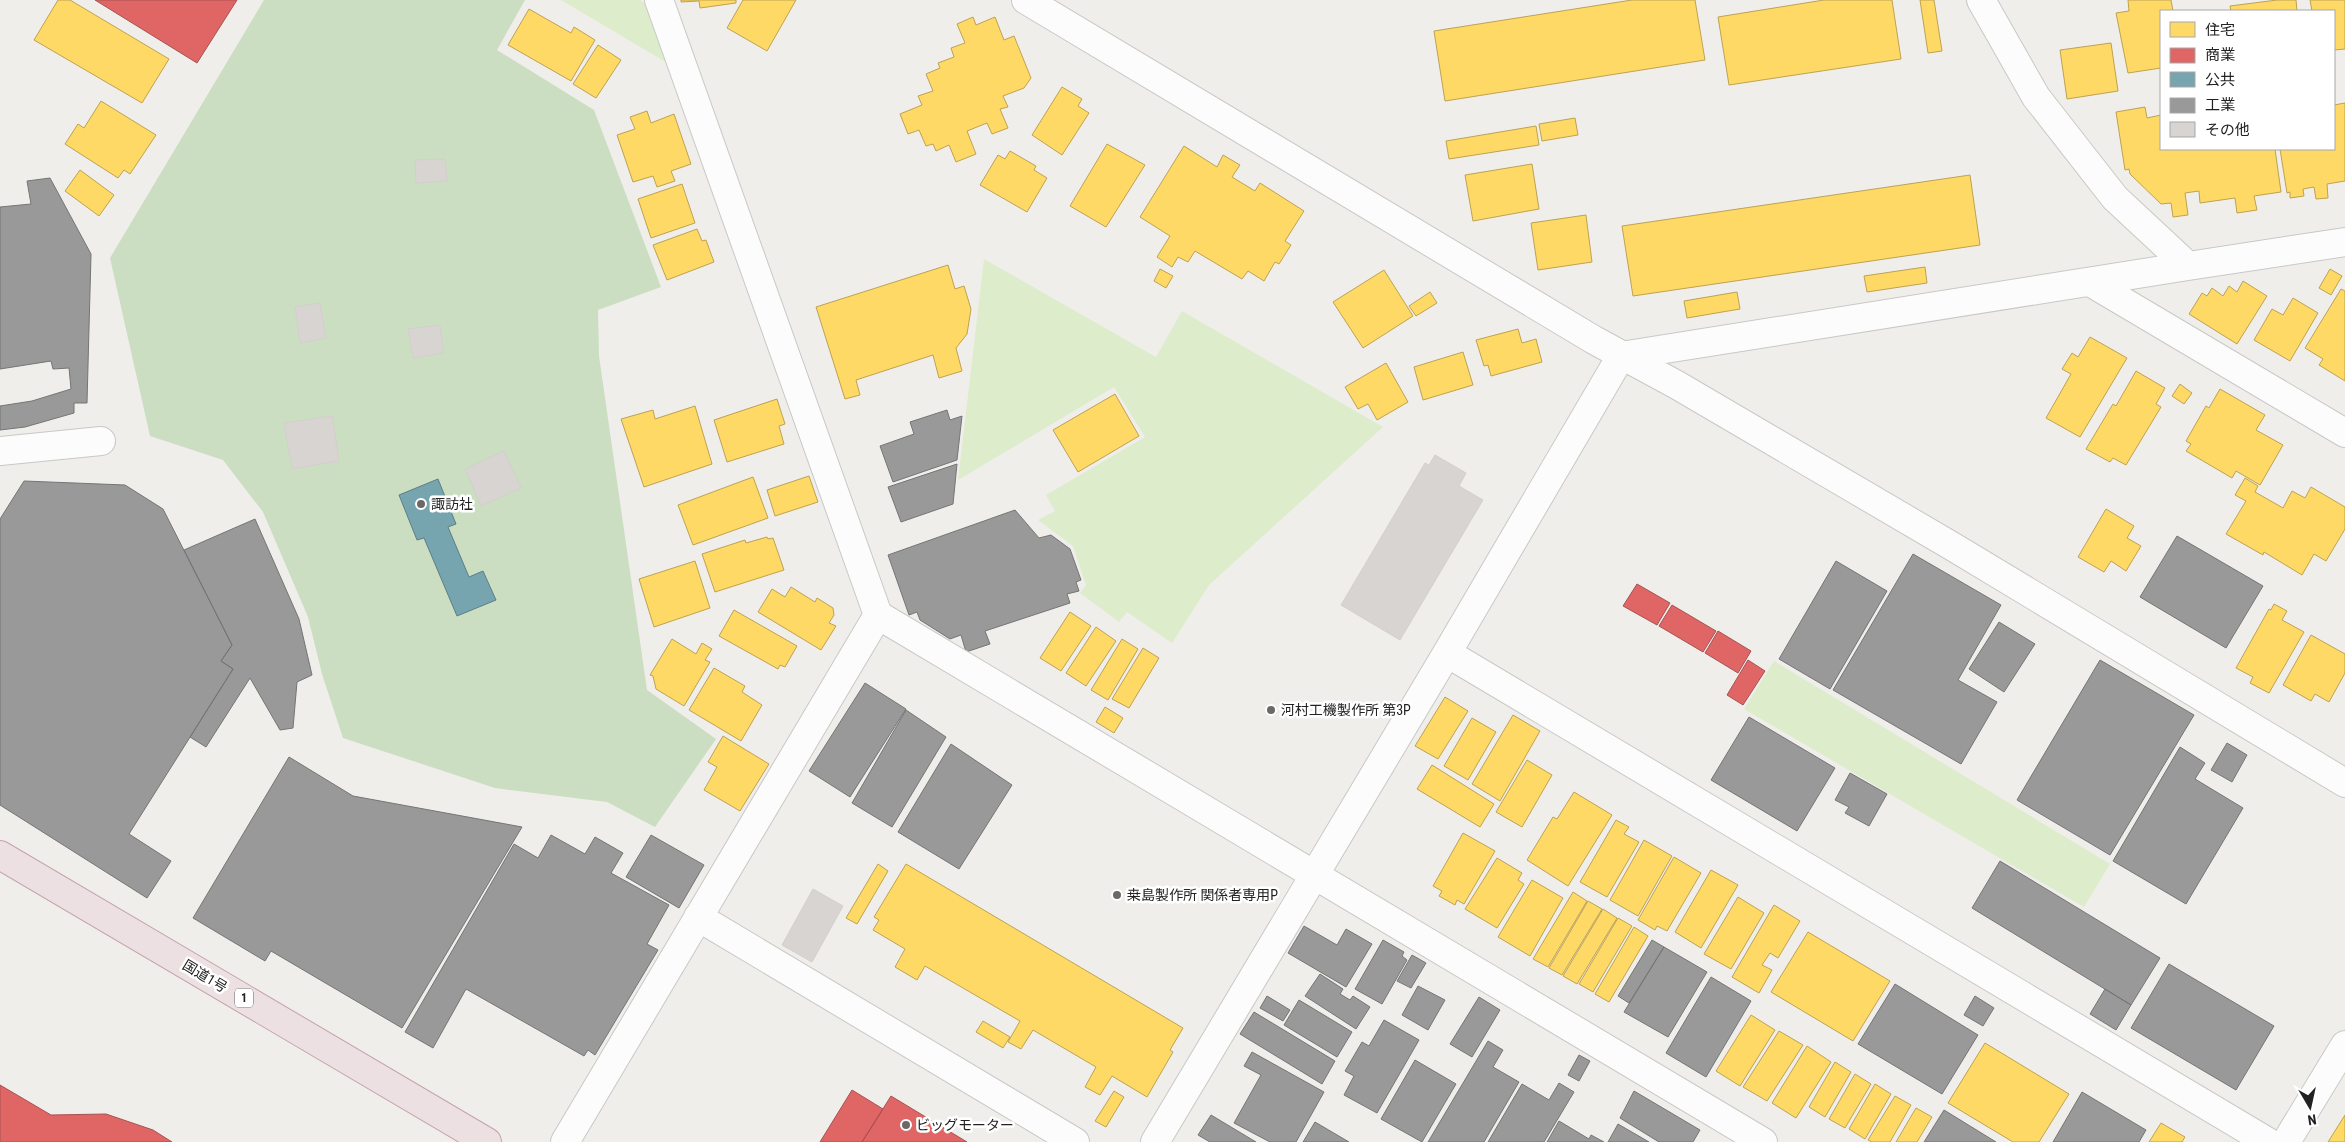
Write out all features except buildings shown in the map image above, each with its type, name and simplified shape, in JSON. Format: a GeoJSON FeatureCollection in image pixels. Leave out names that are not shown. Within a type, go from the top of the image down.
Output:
{"type":"FeatureCollection","features":[{"type":"Feature","properties":{"kind":"highway","name":"国道1号"},"geometry":{"type":"LineString","coordinates":[[0,855],[487,1142]]}},
{"type":"Feature","properties":{"kind":"street"},"geometry":{"type":"LineString","coordinates":[[659,0],[878,615],[1763,1142]]}},
{"type":"Feature","properties":{"kind":"street"},"geometry":{"type":"LineString","coordinates":[[1026,0],[1621,356],[1678,385],[1950,545],[2345,783]]}},
{"type":"Feature","properties":{"kind":"street"},"geometry":{"type":"LineString","coordinates":[[1981,0],[2036,96],[2115,198],[2188,266]]}},
{"type":"Feature","properties":{"kind":"street"},"geometry":{"type":"LineString","coordinates":[[1621,356],[2345,242]]}},
{"type":"Feature","properties":{"kind":"street"},"geometry":{"type":"LineString","coordinates":[[2090,282],[2345,433]]}},
{"type":"Feature","properties":{"kind":"street"},"geometry":{"type":"LineString","coordinates":[[1155,1142],[1312,875],[1447,653],[1621,356]]}},
{"type":"Feature","properties":{"kind":"street"},"geometry":{"type":"LineString","coordinates":[[0,451],[101,441]]}},
{"type":"Feature","properties":{"kind":"street"},"geometry":{"type":"LineString","coordinates":[[565,1142],[878,615]]}},
{"type":"Feature","properties":{"kind":"street"},"geometry":{"type":"LineString","coordinates":[[1447,653],[2268,1142]]}},
{"type":"Feature","properties":{"kind":"street"},"geometry":{"type":"LineString","coordinates":[[698,917],[1075,1142]]}},
{"type":"Feature","properties":{"kind":"street"},"geometry":{"type":"LineString","coordinates":[[2286,1142],[2345,1044]]}},
{"type":"Feature","properties":{"kind":"green space"},"geometry":{"type":"Polygon","coordinates":[[[264,0],[525,0],[497,50],[594,110],[661,287],[598,310],[599,356],[647,690],[716,739],[655,827],[607,802],[495,788],[343,738],[322,674],[308,617],[263,512],[223,460],[150,436],[110,258],[264,0]]]}},
{"type":"Feature","properties":{"kind":"green space"},"geometry":{"type":"Polygon","coordinates":[[[561,0],[640,0],[647,5],[669,64],[561,0]]]}},
{"type":"Feature","properties":{"kind":"green space"},"geometry":{"type":"Polygon","coordinates":[[[984,259],[1156,357],[1182,311],[1383,427],[1209,585],[1172,643],[1127,612],[1119,622],[1080,593],[1086,585],[1073,546],[1038,520],[1055,511],[1046,495],[1145,437],[1114,387],[958,480],[984,259]]]}},
{"type":"Feature","properties":{"kind":"green space"},"geometry":{"type":"Polygon","coordinates":[[[1774,661],[2110,864],[2084,907],[1744,709],[1774,661]]]}},
{"type":"Feature","properties":{"kind":"place","name":"諏訪社"},"geometry":{"type":"Point","coordinates":[421,504]}},
{"type":"Feature","properties":{"kind":"place","name":"河村工機製作所 第3P"},"geometry":{"type":"Point","coordinates":[1271,710]}},
{"type":"Feature","properties":{"kind":"place","name":"桒島製作所 関係者専用P"},"geometry":{"type":"Point","coordinates":[1117,895]}},
{"type":"Feature","properties":{"kind":"place","name":"ビッグモーター"},"geometry":{"type":"Point","coordinates":[906,1125]}}]}
